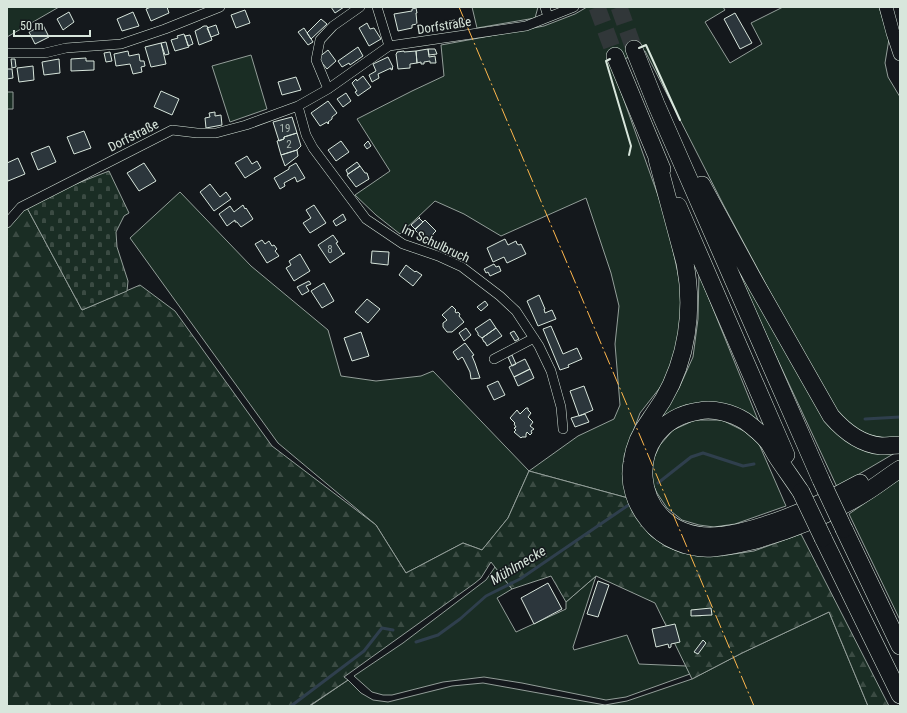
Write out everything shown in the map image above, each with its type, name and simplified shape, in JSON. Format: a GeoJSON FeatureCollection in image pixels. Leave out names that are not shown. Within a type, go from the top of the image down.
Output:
{"type":"FeatureCollection","features":[{"type":"Feature","properties":{"kind":"highway"},"geometry":{"type":"LineString","coordinates":[[634,49],[656,104],[820,480],[900,646]]}},
{"type":"Feature","properties":{"kind":"highway"},"geometry":{"type":"LineString","coordinates":[[615,56],[657,159],[801,492],[900,695]]}},
{"type":"Feature","properties":{"kind":"highway"},"geometry":{"type":"LineString","coordinates":[[656,104],[690,161],[752,277],[830,416],[849,434],[860,440],[882,446],[900,445]]}},
{"type":"Feature","properties":{"kind":"highway"},"geometry":{"type":"LineString","coordinates":[[657,159],[685,263],[689,304],[684,349],[680,362],[665,396],[642,432],[632,462],[631,474],[634,495],[651,524],[660,532],[684,544],[713,548],[737,544],[762,538],[812,521],[867,492],[900,469]]}},
{"type":"Feature","properties":{"kind":"highway"},"geometry":{"type":"LineString","coordinates":[[801,492],[768,442],[745,421],[720,411],[705,410],[679,416],[668,423],[658,433],[646,455],[643,476],[646,494],[661,517],[668,523],[683,531],[698,535],[710,536],[729,534],[764,526],[815,505],[843,492],[869,477],[900,456]]}},
{"type":"Feature","properties":{"kind":"main road"},"geometry":{"type":"LineString","coordinates":[[886,7],[900,54]]}},
{"type":"Feature","properties":{"kind":"street"},"geometry":{"type":"LineString","coordinates":[[7,53],[45,53],[66,48],[121,44],[165,29],[220,7]]}},
{"type":"Feature","properties":{"kind":"street"},"geometry":{"type":"LineString","coordinates":[[328,90],[316,60],[320,40],[333,26],[360,7]]}},
{"type":"Feature","properties":{"kind":"street"},"geometry":{"type":"LineString","coordinates":[[377,7],[389,46]]}},
{"type":"Feature","properties":{"kind":"street"},"geometry":{"type":"LineString","coordinates":[[545,7],[548,17]]}},
{"type":"Feature","properties":{"kind":"street","name":"Dorfstraße"},"geometry":{"type":"LineString","coordinates":[[7,223],[21,207],[172,130],[197,133],[216,133],[246,125],[298,106],[328,90],[389,46],[526,26],[574,7]]}},
{"type":"Feature","properties":{"kind":"street","name":"Im Schulbruch"},"geometry":{"type":"LineString","coordinates":[[298,106],[306,135],[313,148],[366,219],[403,244],[438,256],[462,267],[500,296],[516,311],[539,346],[550,371],[561,406],[563,429]]}},
{"type":"Feature","properties":{"kind":"street"},"geometry":{"type":"LineString","coordinates":[[494,359],[534,338]]}},
{"type":"Feature","properties":{"kind":"green space"},"geometry":{"type":"Polygon","coordinates":[[[7,7],[59,7],[7,37],[7,7]]]}},
{"type":"Feature","properties":{"kind":"green space"},"geometry":{"type":"Polygon","coordinates":[[[472,7],[538,7],[535,18],[477,28],[472,7]]]}},
{"type":"Feature","properties":{"kind":"green space"},"geometry":{"type":"Polygon","coordinates":[[[587,7],[723,7],[725,10],[705,22],[730,63],[762,44],[751,23],[783,7],[879,7],[889,39],[885,63],[888,77],[900,97],[900,437],[896,439],[866,435],[844,422],[822,389],[724,206],[645,51],[611,64],[666,218],[683,297],[679,347],[662,385],[640,413],[624,456],[628,498],[529,471],[578,436],[614,419],[620,405],[615,344],[619,306],[611,273],[586,198],[501,236],[464,214],[435,201],[400,234],[376,215],[355,195],[390,171],[357,119],[444,76],[441,45],[544,26],[575,14],[587,7]]]}},
{"type":"Feature","properties":{"kind":"green space"},"geometry":{"type":"Polygon","coordinates":[[[251,55],[267,109],[230,122],[212,66],[251,55]]]}},
{"type":"Feature","properties":{"kind":"green space"},"geometry":{"type":"Polygon","coordinates":[[[7,92],[13,92],[13,109],[7,109],[7,92]]]}},
{"type":"Feature","properties":{"kind":"green space"},"geometry":{"type":"Polygon","coordinates":[[[109,171],[129,213],[124,216],[116,232],[117,247],[128,281],[127,291],[82,310],[26,206],[109,171]]]}},
{"type":"Feature","properties":{"kind":"green space"},"geometry":{"type":"Polygon","coordinates":[[[180,192],[251,266],[328,330],[341,376],[376,381],[421,376],[433,371],[529,471],[508,518],[482,550],[463,543],[406,573],[376,525],[278,443],[130,238],[180,192]]]}},
{"type":"Feature","properties":{"kind":"green space"},"geometry":{"type":"Polygon","coordinates":[[[26,206],[82,310],[140,285],[175,311],[272,446],[376,525],[406,573],[463,543],[482,550],[508,518],[529,471],[628,498],[632,511],[651,536],[665,546],[682,553],[727,555],[754,551],[801,534],[889,706],[868,706],[829,612],[742,653],[692,679],[655,603],[596,576],[566,602],[551,576],[512,589],[491,562],[481,578],[475,583],[344,677],[348,680],[309,706],[7,706],[7,226],[26,206]]]}},
{"type":"Feature","properties":{"kind":"green space"},"geometry":{"type":"Polygon","coordinates":[[[711,214],[824,413],[900,450],[837,487],[711,214]]]}},
{"type":"Feature","properties":{"kind":"green space"},"geometry":{"type":"Polygon","coordinates":[[[699,274],[760,425],[719,403],[685,405],[657,423],[679,388],[693,357],[698,319],[699,274]]]}},
{"type":"Feature","properties":{"kind":"green space"},"geometry":{"type":"Polygon","coordinates":[[[695,420],[722,420],[744,431],[759,444],[786,506],[735,524],[714,527],[699,525],[682,520],[667,508],[657,493],[651,480],[653,460],[660,445],[673,430],[695,420]]]}},
{"type":"Feature","properties":{"kind":"green space"},"geometry":{"type":"Polygon","coordinates":[[[900,479],[900,620],[849,514],[900,479]]]}},
{"type":"Feature","properties":{"kind":"green space"},"geometry":{"type":"Polygon","coordinates":[[[495,567],[512,589],[497,598],[516,632],[566,609],[566,602],[596,576],[573,647],[574,650],[627,635],[639,664],[686,666],[690,674],[626,697],[606,700],[484,677],[443,682],[392,695],[383,695],[372,692],[354,676],[403,643],[486,580],[495,567]]]}},
{"type":"Feature","properties":{"kind":"green space"},"geometry":{"type":"Polygon","coordinates":[[[829,612],[868,706],[310,706],[348,680],[361,693],[373,700],[388,702],[452,686],[483,683],[605,705],[627,701],[692,679],[742,653],[829,612]]]}},
{"type":"Feature","properties":{"kind":"building"},"geometry":{"type":"Polygon","coordinates":[[[151,7],[167,7],[169,13],[151,21],[146,9],[151,7]]]}},
{"type":"Feature","properties":{"kind":"building"},"geometry":{"type":"Polygon","coordinates":[[[331,7],[344,7],[335,13],[331,7]]]}},
{"type":"Feature","properties":{"kind":"building"},"geometry":{"type":"Polygon","coordinates":[[[416,8],[417,24],[412,25],[412,28],[398,31],[394,14],[412,11],[412,9],[416,8]]]}},
{"type":"Feature","properties":{"kind":"building"},"geometry":{"type":"Polygon","coordinates":[[[245,10],[250,23],[236,28],[231,15],[245,10]]]}},
{"type":"Feature","properties":{"kind":"building"},"geometry":{"type":"Polygon","coordinates":[[[69,12],[74,22],[63,30],[57,19],[69,12]]]}},
{"type":"Feature","properties":{"kind":"building"},"geometry":{"type":"Polygon","coordinates":[[[133,12],[139,26],[122,31],[117,19],[133,12]]]}},
{"type":"Feature","properties":{"kind":"building"},"geometry":{"type":"Polygon","coordinates":[[[735,13],[752,43],[740,49],[724,19],[735,13]]]}},
{"type":"Feature","properties":{"kind":"building"},"geometry":{"type":"Polygon","coordinates":[[[321,19],[327,24],[311,39],[307,33],[321,19]]]}},
{"type":"Feature","properties":{"kind":"building"},"geometry":{"type":"Polygon","coordinates":[[[455,20],[456,24],[450,25],[449,21],[455,20]]]}},
{"type":"Feature","properties":{"kind":"building"},"geometry":{"type":"Polygon","coordinates":[[[367,23],[370,29],[374,28],[381,39],[369,46],[359,28],[367,23]]]}},
{"type":"Feature","properties":{"kind":"building"},"geometry":{"type":"Polygon","coordinates":[[[43,25],[49,37],[35,44],[29,32],[43,25]]]}},
{"type":"Feature","properties":{"kind":"building"},"geometry":{"type":"Polygon","coordinates":[[[216,25],[219,34],[211,37],[207,28],[216,25]]]}},
{"type":"Feature","properties":{"kind":"building"},"geometry":{"type":"Polygon","coordinates":[[[207,26],[212,40],[199,45],[195,31],[207,26]]]}},
{"type":"Feature","properties":{"kind":"building"},"geometry":{"type":"Polygon","coordinates":[[[304,28],[313,42],[308,45],[298,32],[304,28]]]}},
{"type":"Feature","properties":{"kind":"building"},"geometry":{"type":"Polygon","coordinates":[[[184,34],[189,47],[175,51],[171,40],[184,34]]]}},
{"type":"Feature","properties":{"kind":"building"},"geometry":{"type":"Polygon","coordinates":[[[190,35],[193,44],[188,46],[185,36],[190,35]]]}},
{"type":"Feature","properties":{"kind":"building"},"geometry":{"type":"Polygon","coordinates":[[[166,42],[169,54],[165,55],[161,43],[166,42]]]}},
{"type":"Feature","properties":{"kind":"building"},"geometry":{"type":"Polygon","coordinates":[[[161,43],[166,64],[151,67],[145,47],[161,43]]]}},
{"type":"Feature","properties":{"kind":"building"},"geometry":{"type":"Polygon","coordinates":[[[358,47],[363,56],[350,65],[349,63],[342,67],[338,61],[358,47]]]}},
{"type":"Feature","properties":{"kind":"building"},"geometry":{"type":"Polygon","coordinates":[[[428,49],[435,49],[437,54],[429,55],[428,49]]]}},
{"type":"Feature","properties":{"kind":"building"},"geometry":{"type":"Polygon","coordinates":[[[428,49],[429,57],[435,56],[436,63],[430,63],[430,61],[424,62],[424,64],[421,64],[421,62],[417,63],[416,51],[428,49]]]}},
{"type":"Feature","properties":{"kind":"building"},"geometry":{"type":"Polygon","coordinates":[[[328,50],[336,61],[327,69],[318,58],[328,50]]]}},
{"type":"Feature","properties":{"kind":"building"},"geometry":{"type":"Polygon","coordinates":[[[128,51],[129,56],[139,54],[140,61],[144,61],[145,66],[141,67],[142,72],[133,74],[130,64],[116,66],[114,54],[128,51]]]}},
{"type":"Feature","properties":{"kind":"building"},"geometry":{"type":"Polygon","coordinates":[[[416,51],[417,63],[410,64],[410,68],[398,69],[396,54],[397,52],[416,51]]]}},
{"type":"Feature","properties":{"kind":"building"},"geometry":{"type":"Polygon","coordinates":[[[110,52],[112,61],[106,62],[104,53],[110,52]]]}},
{"type":"Feature","properties":{"kind":"building"},"geometry":{"type":"Polygon","coordinates":[[[388,57],[393,69],[391,70],[391,68],[378,74],[379,78],[372,82],[369,75],[376,71],[373,64],[388,57]]]}},
{"type":"Feature","properties":{"kind":"building"},"geometry":{"type":"Polygon","coordinates":[[[86,58],[86,61],[94,61],[94,70],[71,71],[71,59],[86,58]]]}},
{"type":"Feature","properties":{"kind":"building"},"geometry":{"type":"Polygon","coordinates":[[[11,59],[15,59],[16,67],[12,68],[11,59]]]}},
{"type":"Feature","properties":{"kind":"building"},"geometry":{"type":"Polygon","coordinates":[[[59,59],[60,73],[44,75],[42,62],[59,59]]]}},
{"type":"Feature","properties":{"kind":"building"},"geometry":{"type":"Polygon","coordinates":[[[33,66],[34,80],[19,82],[17,68],[33,66]]]}},
{"type":"Feature","properties":{"kind":"building"},"geometry":{"type":"Polygon","coordinates":[[[7,69],[12,69],[13,78],[7,79],[7,69]]]}},
{"type":"Feature","properties":{"kind":"building"},"geometry":{"type":"Polygon","coordinates":[[[363,76],[371,87],[358,96],[352,83],[356,79],[357,81],[363,76]]]}},
{"type":"Feature","properties":{"kind":"building"},"geometry":{"type":"Polygon","coordinates":[[[296,77],[301,90],[282,95],[278,82],[296,77]]]}},
{"type":"Feature","properties":{"kind":"building"},"geometry":{"type":"Polygon","coordinates":[[[161,91],[179,99],[172,115],[154,107],[161,91]]]}},
{"type":"Feature","properties":{"kind":"building"},"geometry":{"type":"Polygon","coordinates":[[[346,93],[351,101],[343,107],[337,99],[346,93]]]}},
{"type":"Feature","properties":{"kind":"building"},"geometry":{"type":"Polygon","coordinates":[[[328,101],[337,113],[332,117],[328,124],[327,122],[320,126],[311,113],[328,101]]]}},
{"type":"Feature","properties":{"kind":"building"},"geometry":{"type":"Polygon","coordinates":[[[215,112],[215,116],[221,115],[222,125],[206,128],[205,118],[210,117],[209,113],[215,112]]]}},
{"type":"Feature","properties":{"kind":"building"},"geometry":{"type":"Polygon","coordinates":[[[292,117],[297,133],[284,137],[284,139],[279,141],[273,122],[292,117]]]}},
{"type":"Feature","properties":{"kind":"building"},"geometry":{"type":"Polygon","coordinates":[[[84,131],[91,148],[74,154],[67,137],[84,131]]]}},
{"type":"Feature","properties":{"kind":"building"},"geometry":{"type":"Polygon","coordinates":[[[297,133],[301,146],[297,150],[281,155],[277,141],[297,133]]]}},
{"type":"Feature","properties":{"kind":"building"},"geometry":{"type":"Polygon","coordinates":[[[341,141],[349,152],[336,161],[328,150],[341,141]]]}},
{"type":"Feature","properties":{"kind":"building"},"geometry":{"type":"Polygon","coordinates":[[[368,141],[371,146],[367,149],[364,145],[368,141]]]}},
{"type":"Feature","properties":{"kind":"building"},"geometry":{"type":"Polygon","coordinates":[[[49,146],[56,162],[38,170],[31,153],[49,146]]]}},
{"type":"Feature","properties":{"kind":"building"},"geometry":{"type":"Polygon","coordinates":[[[297,150],[298,156],[285,166],[281,155],[297,150]]]}},
{"type":"Feature","properties":{"kind":"building"},"geometry":{"type":"Polygon","coordinates":[[[247,156],[252,164],[257,161],[261,168],[245,178],[235,163],[247,156]]]}},
{"type":"Feature","properties":{"kind":"building"},"geometry":{"type":"Polygon","coordinates":[[[18,158],[25,174],[8,181],[7,163],[18,158]]]}},
{"type":"Feature","properties":{"kind":"building"},"geometry":{"type":"Polygon","coordinates":[[[357,162],[360,166],[348,174],[346,170],[357,162]]]}},
{"type":"Feature","properties":{"kind":"building"},"geometry":{"type":"Polygon","coordinates":[[[144,163],[156,181],[139,191],[127,173],[144,163]]]}},
{"type":"Feature","properties":{"kind":"building"},"geometry":{"type":"Polygon","coordinates":[[[296,163],[305,178],[297,182],[295,177],[284,183],[285,186],[280,189],[274,178],[296,163]]]}},
{"type":"Feature","properties":{"kind":"building"},"geometry":{"type":"Polygon","coordinates":[[[360,166],[365,173],[367,173],[369,179],[356,187],[347,175],[360,166]]]}},
{"type":"Feature","properties":{"kind":"building"},"geometry":{"type":"Polygon","coordinates":[[[210,184],[220,197],[226,192],[231,199],[214,211],[200,192],[210,184]]]}},
{"type":"Feature","properties":{"kind":"building"},"geometry":{"type":"Polygon","coordinates":[[[243,205],[253,219],[241,227],[237,222],[235,222],[235,220],[227,226],[219,214],[230,206],[234,212],[243,205]]]}},
{"type":"Feature","properties":{"kind":"building"},"geometry":{"type":"Polygon","coordinates":[[[314,205],[326,223],[310,233],[303,223],[311,218],[306,210],[314,205]]]}},
{"type":"Feature","properties":{"kind":"building"},"geometry":{"type":"Polygon","coordinates":[[[343,214],[346,220],[336,226],[333,221],[343,214]]]}},
{"type":"Feature","properties":{"kind":"building"},"geometry":{"type":"Polygon","coordinates":[[[420,217],[419,218],[423,222],[415,229],[411,225],[420,217]]]}},
{"type":"Feature","properties":{"kind":"building"},"geometry":{"type":"Polygon","coordinates":[[[425,220],[436,231],[432,238],[429,238],[426,241],[415,230],[425,220]]]}},
{"type":"Feature","properties":{"kind":"building"},"geometry":{"type":"Polygon","coordinates":[[[333,235],[343,254],[345,253],[330,263],[318,245],[333,235]]]}},
{"type":"Feature","properties":{"kind":"building"},"geometry":{"type":"Polygon","coordinates":[[[505,239],[508,245],[516,241],[517,244],[521,244],[526,254],[507,263],[504,257],[493,262],[487,248],[505,239]]]}},
{"type":"Feature","properties":{"kind":"building"},"geometry":{"type":"Polygon","coordinates":[[[262,240],[265,244],[269,241],[272,246],[274,245],[277,249],[275,251],[279,256],[267,263],[255,244],[262,240]]]}},
{"type":"Feature","properties":{"kind":"building"},"geometry":{"type":"Polygon","coordinates":[[[372,251],[389,252],[388,265],[371,263],[372,251]]]}},
{"type":"Feature","properties":{"kind":"building"},"geometry":{"type":"Polygon","coordinates":[[[300,254],[310,271],[294,281],[286,268],[291,265],[289,261],[300,254]]]}},
{"type":"Feature","properties":{"kind":"building"},"geometry":{"type":"Polygon","coordinates":[[[494,264],[496,267],[499,266],[501,271],[490,276],[484,269],[494,264]]]}},
{"type":"Feature","properties":{"kind":"building"},"geometry":{"type":"Polygon","coordinates":[[[406,265],[422,275],[413,286],[399,275],[406,265]]]}},
{"type":"Feature","properties":{"kind":"building"},"geometry":{"type":"Polygon","coordinates":[[[309,281],[311,284],[306,286],[309,291],[302,295],[297,287],[309,281]]]}},
{"type":"Feature","properties":{"kind":"building"},"geometry":{"type":"Polygon","coordinates":[[[324,283],[334,301],[322,308],[311,291],[324,283]]]}},
{"type":"Feature","properties":{"kind":"building"},"geometry":{"type":"Polygon","coordinates":[[[539,295],[545,309],[545,313],[552,310],[556,319],[538,326],[527,301],[539,295]]]}},
{"type":"Feature","properties":{"kind":"building"},"geometry":{"type":"Polygon","coordinates":[[[367,299],[380,309],[368,323],[355,312],[367,299]]]}},
{"type":"Feature","properties":{"kind":"building"},"geometry":{"type":"Polygon","coordinates":[[[485,301],[488,305],[481,311],[477,307],[485,301]]]}},
{"type":"Feature","properties":{"kind":"building"},"geometry":{"type":"Polygon","coordinates":[[[452,306],[456,310],[456,313],[458,312],[460,314],[459,316],[464,322],[452,332],[447,332],[443,327],[443,323],[447,320],[442,315],[452,306]]]}},
{"type":"Feature","properties":{"kind":"building"},"geometry":{"type":"Polygon","coordinates":[[[490,319],[496,328],[482,338],[478,335],[475,329],[490,319]]]}},
{"type":"Feature","properties":{"kind":"building"},"geometry":{"type":"Polygon","coordinates":[[[551,326],[563,354],[577,348],[582,359],[568,365],[569,367],[560,370],[543,329],[551,326]]]}},
{"type":"Feature","properties":{"kind":"building"},"geometry":{"type":"Polygon","coordinates":[[[466,328],[471,335],[464,341],[459,333],[466,328]]]}},
{"type":"Feature","properties":{"kind":"building"},"geometry":{"type":"Polygon","coordinates":[[[496,328],[502,336],[487,346],[482,338],[496,328]]]}},
{"type":"Feature","properties":{"kind":"building"},"geometry":{"type":"Polygon","coordinates":[[[514,331],[519,339],[515,341],[510,333],[514,331]]]}},
{"type":"Feature","properties":{"kind":"building"},"geometry":{"type":"Polygon","coordinates":[[[361,332],[369,356],[352,361],[344,338],[361,332]]]}},
{"type":"Feature","properties":{"kind":"building"},"geometry":{"type":"Polygon","coordinates":[[[465,343],[474,355],[472,356],[480,378],[471,379],[470,372],[463,358],[462,357],[458,360],[453,352],[465,343]]]}},
{"type":"Feature","properties":{"kind":"building"},"geometry":{"type":"Polygon","coordinates":[[[512,355],[516,364],[512,366],[508,357],[512,355]]]}},
{"type":"Feature","properties":{"kind":"building"},"geometry":{"type":"Polygon","coordinates":[[[525,359],[530,369],[514,377],[509,367],[525,359]]]}},
{"type":"Feature","properties":{"kind":"building"},"geometry":{"type":"Polygon","coordinates":[[[530,369],[534,378],[518,386],[514,377],[530,369]]]}},
{"type":"Feature","properties":{"kind":"building"},"geometry":{"type":"Polygon","coordinates":[[[498,381],[505,395],[494,400],[487,386],[498,381]]]}},
{"type":"Feature","properties":{"kind":"building"},"geometry":{"type":"Polygon","coordinates":[[[584,386],[593,410],[579,416],[570,391],[584,386]]]}},
{"type":"Feature","properties":{"kind":"building"},"geometry":{"type":"Polygon","coordinates":[[[528,408],[531,413],[528,417],[533,422],[530,426],[534,429],[531,431],[532,433],[530,435],[527,432],[526,437],[521,438],[514,432],[516,430],[514,428],[516,427],[514,424],[515,423],[510,418],[517,410],[520,414],[528,408]]]}},
{"type":"Feature","properties":{"kind":"building"},"geometry":{"type":"Polygon","coordinates":[[[585,414],[589,422],[575,427],[571,418],[585,414]]]}},
{"type":"Feature","properties":{"kind":"building"},"geometry":{"type":"Polygon","coordinates":[[[598,581],[609,585],[598,617],[587,614],[598,581]]]}},
{"type":"Feature","properties":{"kind":"building"},"geometry":{"type":"Polygon","coordinates":[[[548,583],[562,609],[534,624],[521,598],[548,583]]]}},
{"type":"Feature","properties":{"kind":"building"},"geometry":{"type":"Polygon","coordinates":[[[711,608],[712,615],[691,616],[691,610],[711,608]]]}},
{"type":"Feature","properties":{"kind":"building"},"geometry":{"type":"Polygon","coordinates":[[[675,624],[680,642],[671,644],[671,647],[669,648],[668,644],[656,647],[652,629],[675,624]]]}},
{"type":"Feature","properties":{"kind":"building"},"geometry":{"type":"Polygon","coordinates":[[[703,640],[706,643],[698,654],[694,652],[703,640]]]}},
{"type":"Feature","properties":{"kind":"waterway","name":"Mühlmecke"},"geometry":{"type":"LineString","coordinates":[[865,419],[900,417]]}},
{"type":"Feature","properties":{"kind":"waterway","name":"Mühlmecke"},"geometry":{"type":"LineString","coordinates":[[658,483],[691,457],[703,453],[743,466],[754,464]]}},
{"type":"Feature","properties":{"kind":"waterway","name":"Mühlmecke"},"geometry":{"type":"LineString","coordinates":[[416,642],[438,635],[460,619],[486,596],[520,579],[630,504]]}},
{"type":"Feature","properties":{"kind":"waterway","name":"Mühlmecke"},"geometry":{"type":"LineString","coordinates":[[291,706],[364,651],[382,628],[393,630]]}},
{"type":"Feature","properties":{"kind":"tunnel"},"geometry":{"type":"LineString","coordinates":[[597,7],[615,56]]}},
{"type":"Feature","properties":{"kind":"tunnel"},"geometry":{"type":"LineString","coordinates":[[619,7],[634,49]]}},
{"type":"Feature","properties":{"kind":"wall"},"geometry":{"type":"LineString","coordinates":[[639,48],[646,45],[680,120]]}},
{"type":"Feature","properties":{"kind":"wall"},"geometry":{"type":"LineString","coordinates":[[610,59],[606,61],[631,146],[629,155]]}},
{"type":"Feature","properties":{"kind":"power"},"geometry":{"type":"LineString","coordinates":[[459,7],[754,706]]}}]}
